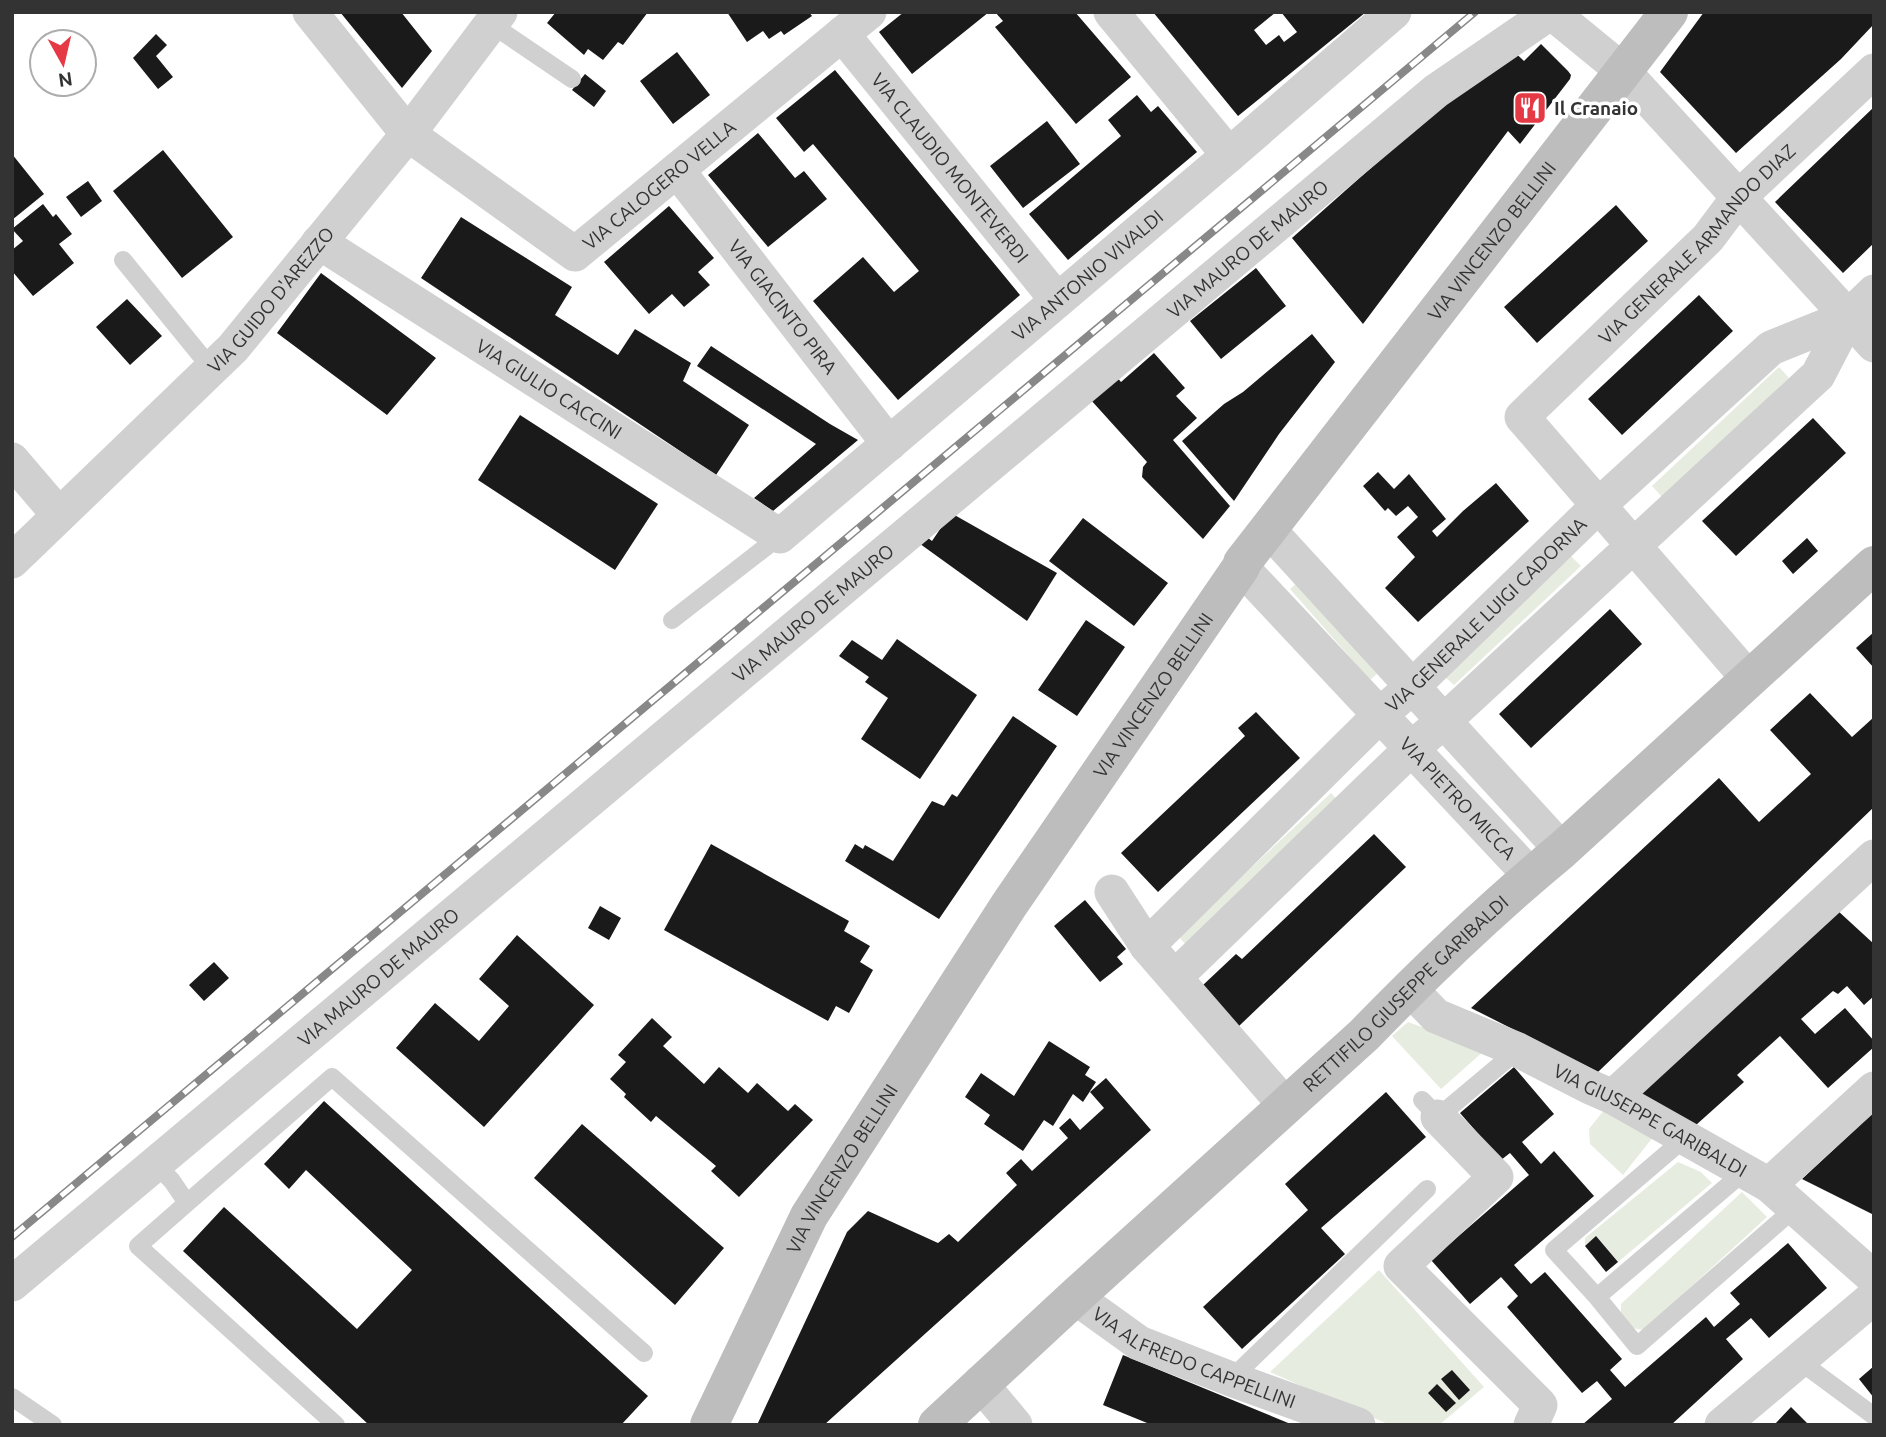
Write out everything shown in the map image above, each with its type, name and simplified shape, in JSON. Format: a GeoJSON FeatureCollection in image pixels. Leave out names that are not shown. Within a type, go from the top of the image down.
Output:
{"type":"FeatureCollection","features":[{"type":"Feature","properties":{"kind":"main road","name":"VIA VINCENZO BELLINI"},"geometry":{"type":"LineString","coordinates":[[709,1425],[809,1216],[1009,905],[1242,563],[1669,12]]}},
{"type":"Feature","properties":{"kind":"main road","name":"RETTIFILO GIUSEPPE GARIBALDI"},"geometry":{"type":"LineString","coordinates":[[937,1425],[1364,1035],[1531,876],[1874,565]]}},
{"type":"Feature","properties":{"kind":"street"},"geometry":{"type":"LineString","coordinates":[[310,12],[408,134]]}},
{"type":"Feature","properties":{"kind":"street","name":"VIA CALOGERO VELLA"},"geometry":{"type":"LineString","coordinates":[[408,134],[575,254],[869,12]]}},
{"type":"Feature","properties":{"kind":"street"},"geometry":{"type":"LineString","coordinates":[[1111,12],[1229,155]]}},
{"type":"Feature","properties":{"kind":"street","name":"VIA ANTONIO VIVALDI"},"geometry":{"type":"LineString","coordinates":[[780,537],[1394,12]]}},
{"type":"Feature","properties":{"kind":"street","name":"VIA MAURO DE MAURO"},"geometry":{"type":"LineString","coordinates":[[12,1283],[1436,91],[1551,12],[1622,71]]}},
{"type":"Feature","properties":{"kind":"street","name":"VIA GUIDO D'AREZZO"},"geometry":{"type":"LineString","coordinates":[[12,561],[233,348],[408,134],[493,17]]}},
{"type":"Feature","properties":{"kind":"street","name":"VIA CLAUDIO MONTEVERDI"},"geometry":{"type":"LineString","coordinates":[[842,34],[1057,300]]}},
{"type":"Feature","properties":{"kind":"street"},"geometry":{"type":"LineString","coordinates":[[1622,71],[1874,345]]}},
{"type":"Feature","properties":{"kind":"street","name":"VIA GENERALE ARMANDO DIAZ"},"geometry":{"type":"LineString","coordinates":[[1599,505],[1522,417],[1707,238],[1738,198],[1874,71]]}},
{"type":"Feature","properties":{"kind":"street","name":"VIA GIACINTO PIRA"},"geometry":{"type":"LineString","coordinates":[[677,170],[889,444]]}},
{"type":"Feature","properties":{"kind":"street","name":"VIA GIULIO CACCINI"},"geometry":{"type":"LineString","coordinates":[[319,242],[780,537]]}},
{"type":"Feature","properties":{"kind":"street","name":"VIA GENERALE LUIGI CADORNA"},"geometry":{"type":"LineString","coordinates":[[1175,978],[1412,748],[1818,375],[1848,317],[1874,292]]}},
{"type":"Feature","properties":{"kind":"street","name":"VIA GENERALE LUIGI CADORNA"},"geometry":{"type":"LineString","coordinates":[[1147,946],[1380,715],[1599,505],[1771,348],[1848,317]]}},
{"type":"Feature","properties":{"kind":"street"},"geometry":{"type":"LineString","coordinates":[[12,460],[59,515]]}},
{"type":"Feature","properties":{"kind":"street"},"geometry":{"type":"LineString","coordinates":[[1599,505],[1749,679]]}},
{"type":"Feature","properties":{"kind":"street"},"geometry":{"type":"LineString","coordinates":[[1268,528],[1562,850]]}},
{"type":"Feature","properties":{"kind":"street","name":"VIA PIETRO MICCA"},"geometry":{"type":"LineString","coordinates":[[1241,567],[1531,876]]}},
{"type":"Feature","properties":{"kind":"street"},"geometry":{"type":"LineString","coordinates":[[1613,1097],[1874,857]]}},
{"type":"Feature","properties":{"kind":"street"},"geometry":{"type":"LineString","coordinates":[[1112,892],[1147,946],[1286,1106]]}},
{"type":"Feature","properties":{"kind":"street","name":"VIA GIUSEPPE GARIBALDI"},"geometry":{"type":"LineString","coordinates":[[1410,989],[1436,1016],[1518,1050],[1613,1097],[1757,1178],[1874,1278]]}},
{"type":"Feature","properties":{"kind":"street"},"geometry":{"type":"LineString","coordinates":[[1757,1178],[1874,1089]]}},
{"type":"Feature","properties":{"kind":"street"},"geometry":{"type":"LineString","coordinates":[[1430,1108],[1496,1177],[1401,1266],[1540,1405],[1531,1425]]}},
{"type":"Feature","properties":{"kind":"street","name":"VIA ALFREDO CAPPELLINI"},"geometry":{"type":"LineString","coordinates":[[1075,1297],[1139,1343],[1358,1425]]}},
{"type":"Feature","properties":{"kind":"street"},"geometry":{"type":"LineString","coordinates":[[1722,1425],[1874,1297]]}},
{"type":"Feature","properties":{"kind":"street"},"geometry":{"type":"LineString","coordinates":[[980,1383],[1015,1425]]}},
{"type":"Feature","properties":{"kind":"lane"},"geometry":{"type":"LineString","coordinates":[[493,17],[572,79]]}},
{"type":"Feature","properties":{"kind":"lane"},"geometry":{"type":"LineString","coordinates":[[123,260],[211,368]]}},
{"type":"Feature","properties":{"kind":"lane"},"geometry":{"type":"LineString","coordinates":[[671,620],[780,537]]}},
{"type":"Feature","properties":{"kind":"lane"},"geometry":{"type":"LineString","coordinates":[[1430,1108],[1518,1050]]}},
{"type":"Feature","properties":{"kind":"lane"},"geometry":{"type":"LineString","coordinates":[[336,1425],[138,1246],[332,1077],[645,1353]]}},
{"type":"Feature","properties":{"kind":"lane"},"geometry":{"type":"LineString","coordinates":[[1685,1138],[1554,1250],[1637,1346],[1795,1208]]}},
{"type":"Feature","properties":{"kind":"lane"},"geometry":{"type":"LineString","coordinates":[[156,1164],[187,1203]]}},
{"type":"Feature","properties":{"kind":"lane"},"geometry":{"type":"LineString","coordinates":[[1597,1297],[1757,1178]]}},
{"type":"Feature","properties":{"kind":"lane"},"geometry":{"type":"LineString","coordinates":[[1231,1379],[1427,1189]]}},
{"type":"Feature","properties":{"kind":"lane"},"geometry":{"type":"LineString","coordinates":[[1798,1360],[1874,1416]]}},
{"type":"Feature","properties":{"kind":"lane"},"geometry":{"type":"LineString","coordinates":[[12,1396],[54,1425]]}},
{"type":"Feature","properties":{"kind":"shaded area"},"geometry":{"type":"Polygon","coordinates":[[[1779,367],[1789,378],[1662,497],[1652,486],[1779,367]]]}},
{"type":"Feature","properties":{"kind":"shaded area"},"geometry":{"type":"Polygon","coordinates":[[[1571,556],[1581,566],[1454,685],[1443,675],[1571,556]]]}},
{"type":"Feature","properties":{"kind":"shaded area"},"geometry":{"type":"Polygon","coordinates":[[[1297,583],[1377,674],[1370,680],[1290,589],[1297,583]]]}},
{"type":"Feature","properties":{"kind":"shaded area"},"geometry":{"type":"Polygon","coordinates":[[[1331,793],[1341,804],[1188,947],[1178,936],[1331,793]]]}},
{"type":"Feature","properties":{"kind":"shaded area"},"geometry":{"type":"Polygon","coordinates":[[[1408,1022],[1485,1050],[1441,1089],[1392,1036],[1408,1022]]]}},
{"type":"Feature","properties":{"kind":"shaded area"},"geometry":{"type":"Polygon","coordinates":[[[1604,1110],[1654,1136],[1623,1175],[1590,1144],[1589,1129],[1604,1110]]]}},
{"type":"Feature","properties":{"kind":"shaded area"},"geometry":{"type":"Polygon","coordinates":[[[1678,1162],[1701,1172],[1712,1183],[1618,1262],[1596,1237],[1585,1246],[1585,1238],[1678,1162]]]}},
{"type":"Feature","properties":{"kind":"shaded area"},"geometry":{"type":"Polygon","coordinates":[[[1742,1192],[1767,1217],[1644,1330],[1632,1328],[1621,1312],[1621,1304],[1742,1192]]]}},
{"type":"Feature","properties":{"kind":"shaded area"},"geometry":{"type":"Polygon","coordinates":[[[1379,1270],[1484,1387],[1439,1425],[1390,1425],[1270,1372],[1379,1270]]]}},
{"type":"Feature","properties":{"kind":"building"},"geometry":{"type":"Polygon","coordinates":[[[340,12],[401,12],[432,51],[402,88],[340,12]]]}},
{"type":"Feature","properties":{"kind":"building"},"geometry":{"type":"Polygon","coordinates":[[[556,12],[648,12],[623,45],[618,42],[603,60],[588,49],[584,55],[547,23],[556,12]]]}},
{"type":"Feature","properties":{"kind":"building"},"geometry":{"type":"Polygon","coordinates":[[[727,12],[809,12],[812,16],[784,35],[781,31],[769,39],[763,31],[747,42],[727,12]]]}},
{"type":"Feature","properties":{"kind":"building"},"geometry":{"type":"Polygon","coordinates":[[[904,12],[989,12],[912,74],[879,32],[904,12]]]}},
{"type":"Feature","properties":{"kind":"building"},"geometry":{"type":"Polygon","coordinates":[[[995,12],[1075,12],[1131,77],[1076,124],[995,27],[1003,21],[995,12]]]}},
{"type":"Feature","properties":{"kind":"building"},"geometry":{"type":"Polygon","coordinates":[[[1153,12],[1276,12],[1254,30],[1266,45],[1279,35],[1284,42],[1297,32],[1281,12],[1366,12],[1238,116],[1153,12]]]}},
{"type":"Feature","properties":{"kind":"building"},"geometry":{"type":"Polygon","coordinates":[[[1704,12],[1874,12],[1874,24],[1841,59],[1736,153],[1660,72],[1704,12]]]}},
{"type":"Feature","properties":{"kind":"building"},"geometry":{"type":"Polygon","coordinates":[[[156,34],[167,45],[156,56],[173,77],[158,89],[133,58],[156,34]]]}},
{"type":"Feature","properties":{"kind":"building"},"geometry":{"type":"Polygon","coordinates":[[[1541,44],[1568,71],[1570,79],[1520,144],[1508,131],[1363,324],[1292,238],[1508,46],[1524,61],[1541,44]]]}},
{"type":"Feature","properties":{"kind":"building"},"geometry":{"type":"Polygon","coordinates":[[[677,52],[710,95],[673,124],[640,81],[677,52]]]}},
{"type":"Feature","properties":{"kind":"building"},"geometry":{"type":"Polygon","coordinates":[[[835,70],[1020,295],[898,400],[813,301],[863,257],[894,292],[919,271],[813,144],[804,152],[776,118],[835,70]]]}},
{"type":"Feature","properties":{"kind":"building"},"geometry":{"type":"Polygon","coordinates":[[[585,74],[606,91],[594,107],[572,90],[585,74]]]}},
{"type":"Feature","properties":{"kind":"building"},"geometry":{"type":"Polygon","coordinates":[[[1137,95],[1151,112],[1158,106],[1197,152],[1068,260],[1029,214],[1121,136],[1108,120],[1137,95]]]}},
{"type":"Feature","properties":{"kind":"building"},"geometry":{"type":"Polygon","coordinates":[[[1874,107],[1874,243],[1843,273],[1775,202],[1874,107]]]}},
{"type":"Feature","properties":{"kind":"building"},"geometry":{"type":"Polygon","coordinates":[[[1047,121],[1080,164],[1023,208],[990,166],[1047,121]]]}},
{"type":"Feature","properties":{"kind":"building"},"geometry":{"type":"Polygon","coordinates":[[[758,133],[795,178],[804,171],[827,199],[768,247],[708,175],[758,133]]]}},
{"type":"Feature","properties":{"kind":"building"},"geometry":{"type":"Polygon","coordinates":[[[163,150],[233,237],[182,278],[113,191],[163,150]]]}},
{"type":"Feature","properties":{"kind":"building"},"geometry":{"type":"Polygon","coordinates":[[[12,154],[44,194],[12,220],[12,154]]]}},
{"type":"Feature","properties":{"kind":"building"},"geometry":{"type":"Polygon","coordinates":[[[88,181],[102,201],[81,217],[66,197],[88,181]]]}},
{"type":"Feature","properties":{"kind":"building"},"geometry":{"type":"Polygon","coordinates":[[[43,204],[53,217],[56,214],[72,234],[59,244],[74,263],[33,296],[12,271],[12,250],[23,241],[12,229],[43,204]]]}},
{"type":"Feature","properties":{"kind":"building"},"geometry":{"type":"Polygon","coordinates":[[[1616,205],[1648,241],[1537,343],[1504,307],[1616,205]]]}},
{"type":"Feature","properties":{"kind":"building"},"geometry":{"type":"Polygon","coordinates":[[[669,206],[714,258],[698,272],[710,285],[684,307],[672,294],[649,314],[604,262],[669,206]]]}},
{"type":"Feature","properties":{"kind":"building"},"geometry":{"type":"Polygon","coordinates":[[[461,217],[572,287],[555,315],[618,355],[635,329],[691,363],[683,381],[749,425],[716,475],[421,278],[461,217]]]}},
{"type":"Feature","properties":{"kind":"building"},"geometry":{"type":"Polygon","coordinates":[[[1256,268],[1286,306],[1221,359],[1190,321],[1256,268]]]}},
{"type":"Feature","properties":{"kind":"building"},"geometry":{"type":"Polygon","coordinates":[[[321,273],[436,358],[387,415],[277,333],[321,273]]]}},
{"type":"Feature","properties":{"kind":"building"},"geometry":{"type":"Polygon","coordinates":[[[1699,295],[1733,331],[1622,435],[1588,399],[1699,295]]]}},
{"type":"Feature","properties":{"kind":"building"},"geometry":{"type":"Polygon","coordinates":[[[127,299],[162,336],[130,365],[96,327],[127,299]]]}},
{"type":"Feature","properties":{"kind":"building"},"geometry":{"type":"Polygon","coordinates":[[[1312,334],[1335,362],[1279,434],[1234,501],[1182,441],[1312,334]]]}},
{"type":"Feature","properties":{"kind":"building"},"geometry":{"type":"Polygon","coordinates":[[[711,346],[858,440],[773,511],[754,498],[816,444],[697,366],[711,346]]]}},
{"type":"Feature","properties":{"kind":"building"},"geometry":{"type":"Polygon","coordinates":[[[1154,353],[1185,388],[1176,396],[1197,418],[1173,440],[1230,506],[1203,539],[1142,477],[1143,467],[1147,462],[1090,399],[1116,376],[1121,382],[1154,353]]]}},
{"type":"Feature","properties":{"kind":"building"},"geometry":{"type":"Polygon","coordinates":[[[520,415],[658,504],[615,570],[478,480],[520,415]]]}},
{"type":"Feature","properties":{"kind":"building"},"geometry":{"type":"Polygon","coordinates":[[[1813,418],[1846,453],[1736,556],[1702,521],[1813,418]]]}},
{"type":"Feature","properties":{"kind":"building"},"geometry":{"type":"Polygon","coordinates":[[[1378,472],[1394,489],[1409,474],[1446,519],[1432,531],[1437,537],[1496,483],[1529,521],[1418,622],[1385,588],[1415,557],[1397,537],[1418,517],[1408,506],[1396,516],[1388,508],[1385,511],[1363,486],[1378,472]]]}},
{"type":"Feature","properties":{"kind":"building"},"geometry":{"type":"Polygon","coordinates":[[[951,513],[1057,573],[1027,621],[916,541],[923,534],[932,541],[951,513]]]}},
{"type":"Feature","properties":{"kind":"building"},"geometry":{"type":"Polygon","coordinates":[[[1083,518],[1168,583],[1134,626],[1049,561],[1083,518]]]}},
{"type":"Feature","properties":{"kind":"building"},"geometry":{"type":"Polygon","coordinates":[[[1807,538],[1818,551],[1793,574],[1782,561],[1807,538]]]}},
{"type":"Feature","properties":{"kind":"building"},"geometry":{"type":"Polygon","coordinates":[[[1610,609],[1642,644],[1531,748],[1499,714],[1610,609]]]}},
{"type":"Feature","properties":{"kind":"building"},"geometry":{"type":"Polygon","coordinates":[[[1086,620],[1125,647],[1077,716],[1038,690],[1086,620]]]}},
{"type":"Feature","properties":{"kind":"building"},"geometry":{"type":"Polygon","coordinates":[[[1874,632],[1874,668],[1856,648],[1874,632]]]}},
{"type":"Feature","properties":{"kind":"building"},"geometry":{"type":"Polygon","coordinates":[[[897,639],[977,695],[920,779],[861,739],[888,698],[865,682],[869,677],[839,656],[852,640],[882,660],[897,639]]]}},
{"type":"Feature","properties":{"kind":"building"},"geometry":{"type":"Polygon","coordinates":[[[1810,693],[1852,737],[1874,717],[1874,807],[1598,1072],[1471,1008],[1719,778],[1759,822],[1811,774],[1770,730],[1810,693]]]}},
{"type":"Feature","properties":{"kind":"building"},"geometry":{"type":"Polygon","coordinates":[[[1256,712],[1300,758],[1158,892],[1121,853],[1245,736],[1238,728],[1256,712]]]}},
{"type":"Feature","properties":{"kind":"building"},"geometry":{"type":"Polygon","coordinates":[[[1013,716],[1057,746],[939,919],[845,861],[855,844],[863,849],[865,845],[893,861],[932,801],[944,806],[952,794],[957,797],[1013,716]]]}},
{"type":"Feature","properties":{"kind":"building"},"geometry":{"type":"Polygon","coordinates":[[[1374,834],[1406,867],[1239,1026],[1202,986],[1236,954],[1242,959],[1374,834]]]}},
{"type":"Feature","properties":{"kind":"building"},"geometry":{"type":"Polygon","coordinates":[[[711,844],[849,921],[844,931],[870,946],[860,962],[873,970],[849,1013],[836,1006],[828,1021],[664,930],[711,844]]]}},
{"type":"Feature","properties":{"kind":"building"},"geometry":{"type":"Polygon","coordinates":[[[1085,900],[1126,949],[1117,957],[1123,964],[1100,982],[1054,926],[1085,900]]]}},
{"type":"Feature","properties":{"kind":"building"},"geometry":{"type":"Polygon","coordinates":[[[600,906],[621,918],[609,940],[588,928],[600,906]]]}},
{"type":"Feature","properties":{"kind":"building"},"geometry":{"type":"Polygon","coordinates":[[[1837,910],[1874,944],[1874,996],[1864,1005],[1847,986],[1838,994],[1833,991],[1801,1019],[1815,1034],[1845,1008],[1874,1041],[1874,1047],[1828,1088],[1780,1036],[1737,1075],[1744,1082],[1696,1125],[1638,1096],[1837,910]]]}},
{"type":"Feature","properties":{"kind":"building"},"geometry":{"type":"Polygon","coordinates":[[[517,935],[594,1005],[484,1127],[396,1048],[435,1003],[479,1041],[509,1006],[479,979],[517,935]]]}},
{"type":"Feature","properties":{"kind":"building"},"geometry":{"type":"Polygon","coordinates":[[[214,962],[229,978],[204,1001],[189,985],[214,962]]]}},
{"type":"Feature","properties":{"kind":"building"},"geometry":{"type":"Polygon","coordinates":[[[652,1018],[672,1037],[663,1046],[704,1084],[719,1067],[748,1093],[757,1083],[788,1111],[795,1104],[813,1120],[739,1197],[711,1171],[716,1166],[656,1116],[651,1122],[624,1097],[626,1094],[610,1079],[626,1062],[618,1055],[652,1018]]]}},
{"type":"Feature","properties":{"kind":"building"},"geometry":{"type":"Polygon","coordinates":[[[1049,1041],[1090,1067],[1085,1075],[1096,1082],[1083,1102],[1073,1094],[1053,1126],[1044,1120],[1023,1151],[984,1124],[990,1115],[965,1097],[981,1073],[1014,1096],[1049,1041]]]}},
{"type":"Feature","properties":{"kind":"building"},"geometry":{"type":"Polygon","coordinates":[[[1514,1067],[1554,1114],[1522,1142],[1541,1164],[1554,1151],[1594,1196],[1514,1265],[1531,1284],[1545,1272],[1622,1359],[1610,1370],[1625,1387],[1706,1317],[1714,1327],[1740,1304],[1730,1293],[1788,1243],[1827,1288],[1769,1338],[1751,1318],[1726,1339],[1743,1359],[1671,1425],[1582,1425],[1612,1399],[1597,1381],[1582,1393],[1507,1307],[1518,1296],[1501,1277],[1470,1304],[1431,1260],[1529,1175],[1510,1153],[1501,1160],[1460,1113],[1514,1067]]]}},
{"type":"Feature","properties":{"kind":"building"},"geometry":{"type":"Polygon","coordinates":[[[1106,1078],[1151,1130],[824,1425],[757,1425],[847,1232],[868,1211],[938,1243],[949,1234],[958,1242],[1017,1185],[1006,1173],[1021,1159],[1032,1171],[1068,1138],[1059,1128],[1070,1118],[1080,1130],[1104,1108],[1090,1092],[1106,1078]]]}},
{"type":"Feature","properties":{"kind":"building"},"geometry":{"type":"Polygon","coordinates":[[[1386,1092],[1426,1137],[1321,1228],[1345,1254],[1242,1349],[1203,1307],[1308,1210],[1285,1184],[1386,1092]]]}},
{"type":"Feature","properties":{"kind":"building"},"geometry":{"type":"Polygon","coordinates":[[[324,1101],[648,1396],[621,1425],[369,1425],[183,1251],[224,1207],[357,1329],[412,1270],[306,1170],[289,1189],[264,1164],[324,1101]]]}},
{"type":"Feature","properties":{"kind":"building"},"geometry":{"type":"Polygon","coordinates":[[[1874,1112],[1874,1215],[1802,1179],[1874,1112]]]}},
{"type":"Feature","properties":{"kind":"building"},"geometry":{"type":"Polygon","coordinates":[[[582,1124],[724,1248],[675,1305],[534,1178],[582,1124]]]}},
{"type":"Feature","properties":{"kind":"building"},"geometry":{"type":"Polygon","coordinates":[[[1596,1236],[1618,1262],[1606,1272],[1585,1246],[1596,1236]]]}},
{"type":"Feature","properties":{"kind":"building"},"geometry":{"type":"Polygon","coordinates":[[[1123,1355],[1293,1425],[1152,1425],[1103,1405],[1123,1355]]]}},
{"type":"Feature","properties":{"kind":"building"},"geometry":{"type":"Polygon","coordinates":[[[1874,1366],[1874,1398],[1859,1379],[1874,1366]]]}},
{"type":"Feature","properties":{"kind":"building"},"geometry":{"type":"Polygon","coordinates":[[[1452,1370],[1470,1390],[1459,1400],[1441,1379],[1452,1370]]]}},
{"type":"Feature","properties":{"kind":"building"},"geometry":{"type":"Polygon","coordinates":[[[1437,1384],[1456,1403],[1446,1412],[1428,1393],[1437,1384]]]}},
{"type":"Feature","properties":{"kind":"building"},"geometry":{"type":"Polygon","coordinates":[[[1791,1407],[1809,1425],[1774,1425],[1791,1407]]]}},
{"type":"Feature","properties":{"kind":"railway"},"geometry":{"type":"LineString","coordinates":[[12,1237],[1475,12]]}},
{"type":"Feature","properties":{"kind":"place","name":"Il Cranaio"},"geometry":{"type":"Point","coordinates":[1530,108]}}]}
